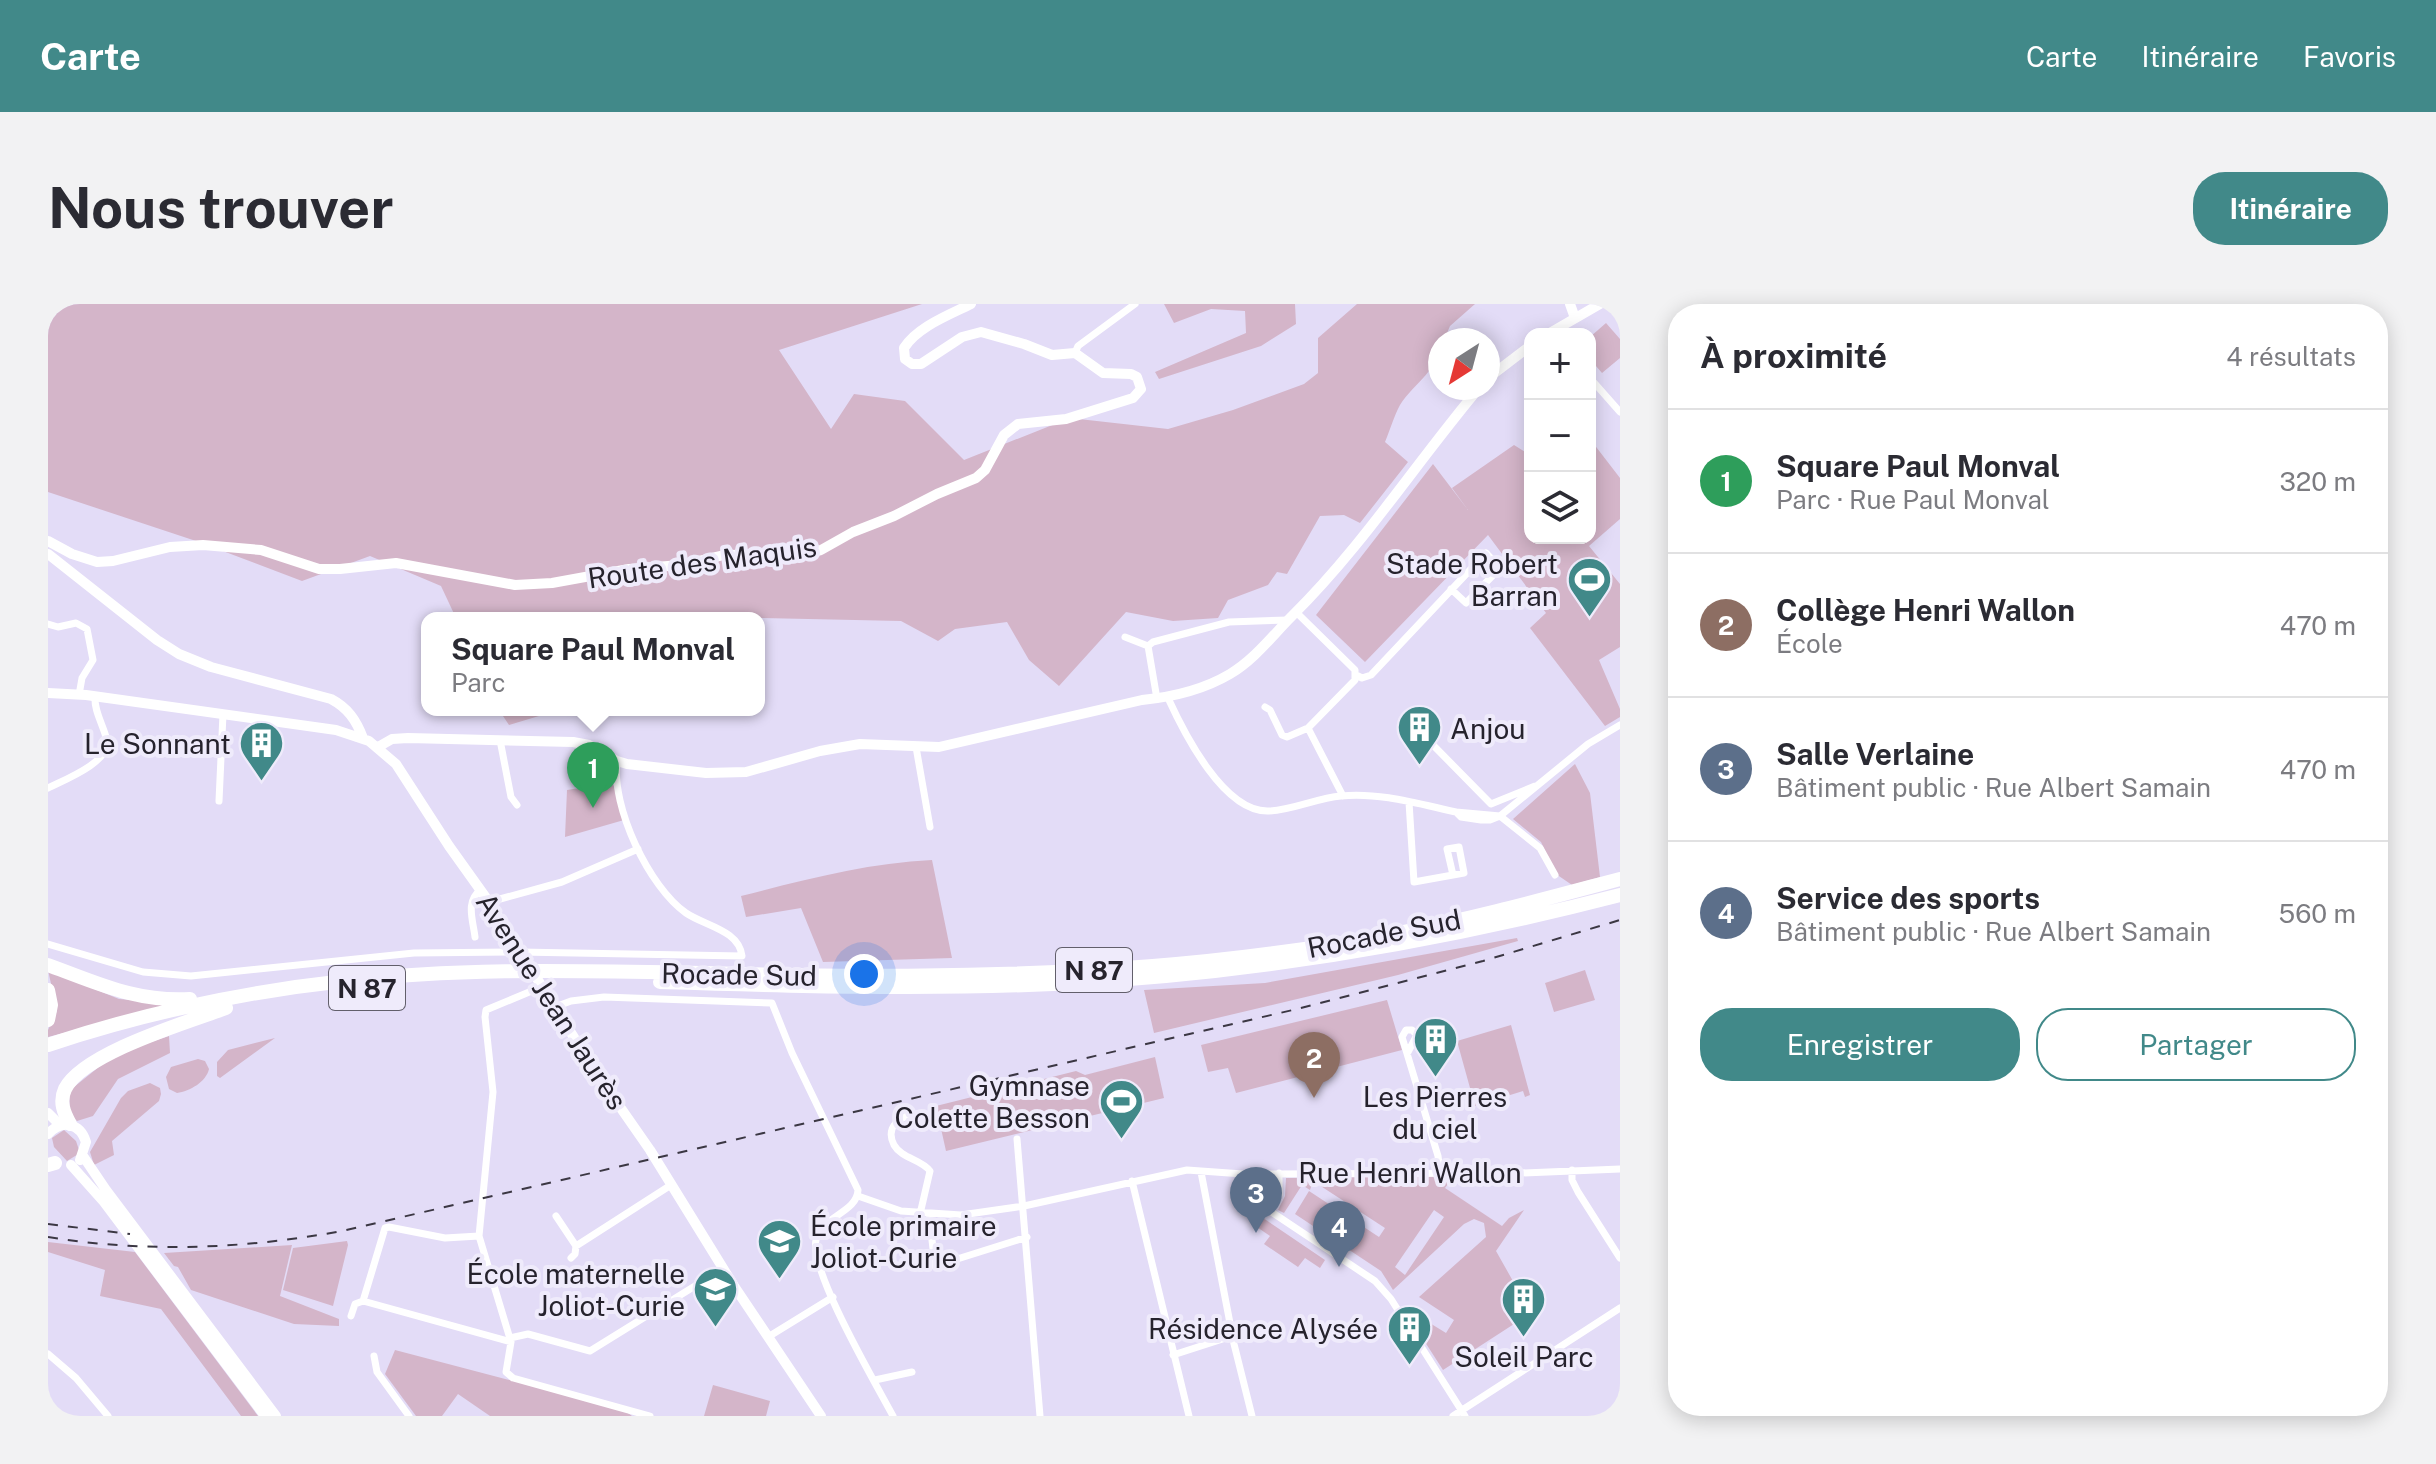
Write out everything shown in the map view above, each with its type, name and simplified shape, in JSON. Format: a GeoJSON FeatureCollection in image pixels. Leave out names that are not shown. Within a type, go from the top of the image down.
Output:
{"type":"FeatureCollection","features":[{"type":"Feature","properties":{"kind":"highway","name":"Rocade Sud"},"geometry":{"type":"LineString","coordinates":[[48,1045],[132,1020],[239,996],[346,980],[1050,973],[1252,956],[1390,935],[1620,879]]}},
{"type":"Feature","properties":{"kind":"highway","name":"Rocade Sud"},"geometry":{"type":"LineString","coordinates":[[563,976],[937,987],[1119,980],[1249,967],[1378,948],[1505,923],[1620,895]]}},
{"type":"Feature","properties":{"kind":"highway"},"geometry":{"type":"LineString","coordinates":[[48,965],[138,997],[185,1000],[239,996]]}},
{"type":"Feature","properties":{"kind":"highway","name":"Rocade Sud"},"geometry":{"type":"LineString","coordinates":[[48,1055],[134,1029],[287,997],[507,976]]}},
{"type":"Feature","properties":{"kind":"highway"},"geometry":{"type":"LineString","coordinates":[[48,990],[51,1005],[48,1020]]}},
{"type":"Feature","properties":{"kind":"highway"},"geometry":{"type":"LineString","coordinates":[[65,1125],[63,1098],[69,1083],[79,1074],[123,1047],[226,1008]]}},
{"type":"Feature","properties":{"kind":"main road","name":"Route des Maquis"},"geometry":{"type":"LineString","coordinates":[[48,541],[72,554],[97,562],[193,545],[261,550],[319,569],[396,563],[484,581],[525,585],[574,580],[629,569],[681,565],[727,555],[811,553],[853,532],[903,513],[937,494],[970,482],[985,470],[1004,435],[1018,424],[1053,422],[1138,394],[1141,383],[1131,374],[1103,373],[1075,353],[1052,355],[981,332],[962,337],[921,364],[912,364],[905,359],[904,348],[908,341],[971,304]]}},
{"type":"Feature","properties":{"kind":"main road"},"geometry":{"type":"LineString","coordinates":[[1570,304],[1575,318]]}},
{"type":"Feature","properties":{"kind":"main road"},"geometry":{"type":"LineString","coordinates":[[1560,328],[1600,304]]}},
{"type":"Feature","properties":{"kind":"main road"},"geometry":{"type":"LineString","coordinates":[[1500,369],[1524,351]]}},
{"type":"Feature","properties":{"kind":"main road"},"geometry":{"type":"LineString","coordinates":[[378,747],[400,738],[582,743],[617,761],[723,773],[759,769],[820,751],[860,744],[939,747],[1163,698],[1213,683],[1240,668],[1330,577],[1470,400]]}},
{"type":"Feature","properties":{"kind":"main road"},"geometry":{"type":"LineString","coordinates":[[48,554],[157,640],[193,661],[324,696],[339,703],[351,714],[363,738]]}},
{"type":"Feature","properties":{"kind":"main road","name":"Avenue Jean Jaurès"},"geometry":{"type":"LineString","coordinates":[[48,690],[346,732],[363,738],[393,759],[821,1416]]}},
{"type":"Feature","properties":{"kind":"main road"},"geometry":{"type":"LineString","coordinates":[[346,732],[351,714]]}},
{"type":"Feature","properties":{"kind":"main road"},"geometry":{"type":"LineString","coordinates":[[393,759],[392,747],[400,738]]}},
{"type":"Feature","properties":{"kind":"main road"},"geometry":{"type":"LineString","coordinates":[[48,1113],[65,1125],[78,1128],[85,1137],[83,1156]]}},
{"type":"Feature","properties":{"kind":"main road"},"geometry":{"type":"LineString","coordinates":[[48,1134],[65,1125]]}},
{"type":"Feature","properties":{"kind":"main road"},"geometry":{"type":"LineString","coordinates":[[56,1162],[83,1156]]}},
{"type":"Feature","properties":{"kind":"main road"},"geometry":{"type":"LineString","coordinates":[[83,1156],[276,1416]]}},
{"type":"Feature","properties":{"kind":"main road"},"geometry":{"type":"LineString","coordinates":[[56,1162],[90,1184],[265,1416]]}},
{"type":"Feature","properties":{"kind":"street"},"geometry":{"type":"LineString","coordinates":[[1075,353],[1078,346],[1135,304]]}},
{"type":"Feature","properties":{"kind":"street"},"geometry":{"type":"LineString","coordinates":[[1596,385],[1620,412]]}},
{"type":"Feature","properties":{"kind":"street"},"geometry":{"type":"LineString","coordinates":[[1148,646],[1153,642],[1229,622],[1292,616],[1351,665],[1356,675],[1362,678],[1371,675],[1451,589],[1486,553],[1500,568],[1466,603],[1451,589]]}},
{"type":"Feature","properties":{"kind":"street"},"geometry":{"type":"LineString","coordinates":[[48,624],[58,627],[76,623],[87,629],[93,655],[82,678],[79,695]]}},
{"type":"Feature","properties":{"kind":"street"},"geometry":{"type":"LineString","coordinates":[[1125,637],[1148,646]]}},
{"type":"Feature","properties":{"kind":"street"},"geometry":{"type":"LineString","coordinates":[[1148,646],[1163,698],[1202,759],[1225,789],[1245,806],[1268,811],[1343,796],[1409,802],[1456,812],[1461,817],[1490,820],[1500,816],[1588,744],[1620,725]]}},
{"type":"Feature","properties":{"kind":"street"},"geometry":{"type":"LineString","coordinates":[[1265,707],[1270,710],[1282,735],[1287,737],[1308,728],[1356,675]]}},
{"type":"Feature","properties":{"kind":"street"},"geometry":{"type":"LineString","coordinates":[[48,788],[91,765],[102,757],[107,748],[95,697]]}},
{"type":"Feature","properties":{"kind":"street"},"geometry":{"type":"LineString","coordinates":[[219,801],[223,714]]}},
{"type":"Feature","properties":{"kind":"street"},"geometry":{"type":"LineString","coordinates":[[1308,728],[1343,796]]}},
{"type":"Feature","properties":{"kind":"street"},"geometry":{"type":"LineString","coordinates":[[500,740],[511,797],[517,805]]}},
{"type":"Feature","properties":{"kind":"street"},"geometry":{"type":"LineString","coordinates":[[1432,744],[1491,804],[1541,784]]}},
{"type":"Feature","properties":{"kind":"street"},"geometry":{"type":"LineString","coordinates":[[916,747],[930,827]]}},
{"type":"Feature","properties":{"kind":"street"},"geometry":{"type":"LineString","coordinates":[[48,944],[143,972],[191,976],[414,953],[742,956],[740,947],[727,934],[686,913],[671,900],[651,873],[638,849],[618,792],[617,761]]}},
{"type":"Feature","properties":{"kind":"street"},"geometry":{"type":"LineString","coordinates":[[1409,802],[1414,882],[1453,875]]}},
{"type":"Feature","properties":{"kind":"street"},"geometry":{"type":"LineString","coordinates":[[1500,816],[1535,843],[1555,875]]}},
{"type":"Feature","properties":{"kind":"street"},"geometry":{"type":"LineString","coordinates":[[489,902],[562,882],[638,849]]}},
{"type":"Feature","properties":{"kind":"street"},"geometry":{"type":"LineString","coordinates":[[475,937],[471,902],[481,890]]}},
{"type":"Feature","properties":{"kind":"street"},"geometry":{"type":"LineString","coordinates":[[544,990],[519,995],[486,1010],[493,1092],[479,1236],[510,1340],[506,1372],[513,1378],[650,1416]]}},
{"type":"Feature","properties":{"kind":"street"},"geometry":{"type":"LineString","coordinates":[[555,1007],[571,1001],[604,997],[772,1003],[792,1053],[855,1181],[858,1196],[855,1202],[827,1221],[816,1239],[816,1258],[893,1416]]}},
{"type":"Feature","properties":{"kind":"street"},"geometry":{"type":"LineString","coordinates":[[1408,1052],[1440,1172]]}},
{"type":"Feature","properties":{"kind":"street"},"geometry":{"type":"LineString","coordinates":[[920,1214],[930,1171],[897,1149],[892,1130],[905,1115],[924,1112],[933,1117]]}},
{"type":"Feature","properties":{"kind":"street"},"geometry":{"type":"LineString","coordinates":[[1017,1139],[1040,1416]]}},
{"type":"Feature","properties":{"kind":"street","name":"Rue Henri Wallon"},"geometry":{"type":"LineString","coordinates":[[858,1196],[920,1214],[961,1215],[1024,1206],[1187,1170],[1521,1173],[1620,1169]]}},
{"type":"Feature","properties":{"kind":"street"},"geometry":{"type":"LineString","coordinates":[[1572,1170],[1572,1180],[1578,1192],[1620,1258]]}},
{"type":"Feature","properties":{"kind":"street"},"geometry":{"type":"LineString","coordinates":[[1201,1172],[1232,1336],[1252,1416]]}},
{"type":"Feature","properties":{"kind":"street"},"geometry":{"type":"LineString","coordinates":[[1279,1173],[1279,1195],[1270,1211],[1375,1281],[1391,1299],[1463,1413]]}},
{"type":"Feature","properties":{"kind":"street"},"geometry":{"type":"LineString","coordinates":[[1132,1181],[1189,1416]]}},
{"type":"Feature","properties":{"kind":"street"},"geometry":{"type":"LineString","coordinates":[[576,1246],[671,1185]]}},
{"type":"Feature","properties":{"kind":"street"},"geometry":{"type":"LineString","coordinates":[[929,1214],[935,1266],[1027,1237]]}},
{"type":"Feature","properties":{"kind":"street"},"geometry":{"type":"LineString","coordinates":[[556,1216],[576,1246],[571,1258]]}},
{"type":"Feature","properties":{"kind":"street"},"geometry":{"type":"LineString","coordinates":[[363,1301],[385,1228],[445,1238],[479,1236]]}},
{"type":"Feature","properties":{"kind":"street"},"geometry":{"type":"LineString","coordinates":[[351,1316],[355,1304],[363,1301],[510,1340],[528,1334],[590,1351],[724,1268]]}},
{"type":"Feature","properties":{"kind":"street"},"geometry":{"type":"LineString","coordinates":[[768,1337],[833,1297]]}},
{"type":"Feature","properties":{"kind":"street"},"geometry":{"type":"LineString","coordinates":[[1453,1416],[1463,1413],[1620,1308]]}},
{"type":"Feature","properties":{"kind":"street"},"geometry":{"type":"LineString","coordinates":[[1173,1355],[1232,1336]]}},
{"type":"Feature","properties":{"kind":"street"},"geometry":{"type":"LineString","coordinates":[[48,1354],[76,1378],[108,1416]]}},
{"type":"Feature","properties":{"kind":"street"},"geometry":{"type":"LineString","coordinates":[[374,1356],[377,1372],[409,1416]]}},
{"type":"Feature","properties":{"kind":"street"},"geometry":{"type":"LineString","coordinates":[[875,1380],[912,1372]]}},
{"type":"Feature","properties":{"kind":"shaded area"},"geometry":{"type":"Polygon","coordinates":[[[48,304],[922,304],[779,350],[831,429],[854,394],[905,401],[964,460],[1070,418],[1168,429],[1304,384],[1318,373],[1318,338],[1357,304],[1475,304],[1449,328],[1428,328],[1428,371],[1400,405],[1385,442],[1408,462],[1360,523],[1344,515],[1320,516],[1287,574],[1277,572],[1268,585],[1228,600],[1218,618],[1173,621],[1126,612],[1059,686],[1029,660],[1007,622],[955,629],[938,641],[901,621],[765,618],[765,612],[453,612],[441,586],[370,556],[302,581],[199,542],[48,492],[48,304]]]}},
{"type":"Feature","properties":{"kind":"shaded area"},"geometry":{"type":"Polygon","coordinates":[[[1164,304],[1295,304],[1296,324],[1261,346],[1159,379],[1155,372],[1246,333],[1245,311],[1211,309],[1174,323],[1164,304]]]}},
{"type":"Feature","properties":{"kind":"shaded area"},"geometry":{"type":"Polygon","coordinates":[[[1606,323],[1620,339],[1620,358],[1602,373],[1596,366],[1596,332],[1606,323]]]}},
{"type":"Feature","properties":{"kind":"shaded area"},"geometry":{"type":"Polygon","coordinates":[[[1514,445],[1524,451],[1524,544],[1591,544],[1589,546],[1620,584],[1620,647],[1599,660],[1620,709],[1620,717],[1605,726],[1530,628],[1546,613],[1488,535],[1365,662],[1316,615],[1433,464],[1468,510],[1452,488],[1514,445]]]}},
{"type":"Feature","properties":{"kind":"shaded area"},"geometry":{"type":"Polygon","coordinates":[[[1596,447],[1620,478],[1620,519],[1596,540],[1596,447]]]}},
{"type":"Feature","properties":{"kind":"shaded area"},"geometry":{"type":"Polygon","coordinates":[[[503,716],[539,716],[509,725],[503,716]]]}},
{"type":"Feature","properties":{"kind":"shaded area"},"geometry":{"type":"Polygon","coordinates":[[[1575,764],[1590,793],[1600,877],[1572,885],[1556,874],[1541,842],[1513,819],[1575,764]]]}},
{"type":"Feature","properties":{"kind":"shaded area"},"geometry":{"type":"Polygon","coordinates":[[[611,777],[624,820],[565,837],[567,790],[586,787],[586,780],[611,777]]]}},
{"type":"Feature","properties":{"kind":"shaded area"},"geometry":{"type":"Polygon","coordinates":[[[932,860],[952,958],[823,962],[801,908],[746,917],[741,896],[860,868],[932,860]]]}},
{"type":"Feature","properties":{"kind":"shaded area"},"geometry":{"type":"Polygon","coordinates":[[[1517,938],[1518,941],[1398,975],[1154,1033],[1144,990],[1265,983],[1517,938]]]}},
{"type":"Feature","properties":{"kind":"shaded area"},"geometry":{"type":"Polygon","coordinates":[[[48,970],[119,999],[169,1003],[170,1006],[48,1037],[57,1011],[48,970]]]}},
{"type":"Feature","properties":{"kind":"shaded area"},"geometry":{"type":"Polygon","coordinates":[[[1585,970],[1595,1000],[1554,1012],[1545,983],[1585,970]]]}},
{"type":"Feature","properties":{"kind":"shaded area"},"geometry":{"type":"Polygon","coordinates":[[[1387,1000],[1402,1050],[1236,1093],[1228,1068],[1208,1072],[1201,1045],[1387,1000]]]}},
{"type":"Feature","properties":{"kind":"shaded area"},"geometry":{"type":"Polygon","coordinates":[[[1511,1025],[1530,1095],[1525,1097],[1523,1091],[1475,1106],[1457,1041],[1511,1025]]]}},
{"type":"Feature","properties":{"kind":"shaded area"},"geometry":{"type":"Polygon","coordinates":[[[169,1036],[170,1053],[118,1079],[93,1116],[77,1121],[70,1114],[69,1091],[115,1054],[169,1036]]]}},
{"type":"Feature","properties":{"kind":"shaded area"},"geometry":{"type":"Polygon","coordinates":[[[275,1038],[220,1078],[217,1076],[217,1062],[228,1050],[275,1038]]]}},
{"type":"Feature","properties":{"kind":"shaded area"},"geometry":{"type":"Polygon","coordinates":[[[1155,1057],[1164,1098],[946,1151],[936,1106],[1076,1071],[1085,1075],[1155,1057]]]}},
{"type":"Feature","properties":{"kind":"shaded area"},"geometry":{"type":"Polygon","coordinates":[[[198,1059],[205,1061],[209,1069],[201,1082],[182,1092],[169,1089],[166,1077],[171,1067],[198,1059]]]}},
{"type":"Feature","properties":{"kind":"shaded area"},"geometry":{"type":"Polygon","coordinates":[[[150,1083],[160,1088],[159,1101],[112,1141],[114,1155],[94,1165],[90,1152],[121,1098],[128,1091],[150,1083]]]}},
{"type":"Feature","properties":{"kind":"shaded area"},"geometry":{"type":"Polygon","coordinates":[[[64,1130],[76,1141],[80,1153],[67,1161],[54,1147],[52,1138],[64,1130]]]}},
{"type":"Feature","properties":{"kind":"shaded area"},"geometry":{"type":"Polygon","coordinates":[[[1454,1176],[1445,1188],[1502,1226],[1524,1210],[1496,1251],[1531,1313],[1443,1370],[1405,1311],[1407,1309],[1446,1333],[1454,1320],[1419,1297],[1486,1237],[1484,1223],[1474,1219],[1464,1224],[1393,1290],[1381,1271],[1295,1214],[1309,1191],[1379,1237],[1385,1228],[1313,1181],[1310,1190],[1302,1185],[1284,1213],[1278,1210],[1285,1196],[1286,1178],[1454,1176]],[[1434,1210],[1395,1267],[1405,1275],[1444,1217],[1434,1210]]]}},
{"type":"Feature","properties":{"kind":"shaded area"},"geometry":{"type":"Polygon","coordinates":[[[1260,1216],[1325,1260],[1320,1268],[1305,1258],[1298,1267],[1264,1244],[1270,1236],[1254,1225],[1260,1216]]]}},
{"type":"Feature","properties":{"kind":"shaded area"},"geometry":{"type":"Polygon","coordinates":[[[347,1241],[333,1306],[283,1290],[293,1248],[347,1241]]]}},
{"type":"Feature","properties":{"kind":"shaded area"},"geometry":{"type":"Polygon","coordinates":[[[48,1242],[135,1252],[258,1416],[241,1416],[161,1309],[100,1296],[105,1270],[48,1252],[48,1242]]]}},
{"type":"Feature","properties":{"kind":"shaded area"},"geometry":{"type":"Polygon","coordinates":[[[292,1245],[280,1296],[339,1319],[339,1326],[294,1324],[191,1290],[178,1267],[164,1253],[292,1245]]]}},
{"type":"Feature","properties":{"kind":"shaded area"},"geometry":{"type":"Polygon","coordinates":[[[395,1350],[624,1410],[632,1416],[490,1416],[458,1394],[442,1416],[416,1416],[385,1374],[395,1350]]]}},
{"type":"Feature","properties":{"kind":"shaded area"},"geometry":{"type":"Polygon","coordinates":[[[713,1385],[770,1401],[766,1416],[704,1416],[713,1385]]]}},
{"type":"Feature","properties":{"kind":"railway"},"geometry":{"type":"LineString","coordinates":[[48,1237],[122,1245],[195,1247],[268,1242],[342,1231],[1297,1009],[1483,961],[1620,920]]}},
{"type":"Feature","properties":{"kind":"railway"},"geometry":{"type":"LineString","coordinates":[[48,1224],[130,1234]]}},
{"type":"Feature","properties":{"kind":"place","name":"Stade Robert Barran"},"geometry":{"type":"Point","coordinates":[1589,618]}},
{"type":"Feature","properties":{"kind":"place","name":"Anjou"},"geometry":{"type":"Point","coordinates":[1419,767]}},
{"type":"Feature","properties":{"kind":"place","name":"Le Sonnant"},"geometry":{"type":"Point","coordinates":[262,782]}},
{"type":"Feature","properties":{"kind":"place","name":"Square Paul Monval"},"geometry":{"type":"Point","coordinates":[593,808]}},
{"type":"Feature","properties":{"kind":"place","name":"Les Pierres du ciel"},"geometry":{"type":"Point","coordinates":[1435,1078]}},
{"type":"Feature","properties":{"kind":"place","name":"Collège Henri Wallon"},"geometry":{"type":"Point","coordinates":[1314,1098]}},
{"type":"Feature","properties":{"kind":"place","name":"Gymnase Colette Besson"},"geometry":{"type":"Point","coordinates":[1121,1140]}},
{"type":"Feature","properties":{"kind":"place","name":"Salle Verlaine"},"geometry":{"type":"Point","coordinates":[1256,1233]}},
{"type":"Feature","properties":{"kind":"place","name":"Service des sports"},"geometry":{"type":"Point","coordinates":[1339,1267]}},
{"type":"Feature","properties":{"kind":"place","name":"École primaire Joliot-Curie"},"geometry":{"type":"Point","coordinates":[779,1280]}},
{"type":"Feature","properties":{"kind":"place","name":"École maternelle Joliot-Curie"},"geometry":{"type":"Point","coordinates":[716,1328]}},
{"type":"Feature","properties":{"kind":"place","name":"Soleil Parc"},"geometry":{"type":"Point","coordinates":[1524,1338]}},
{"type":"Feature","properties":{"kind":"place","name":"Résidence Alysée"},"geometry":{"type":"Point","coordinates":[1409,1367]}}]}
